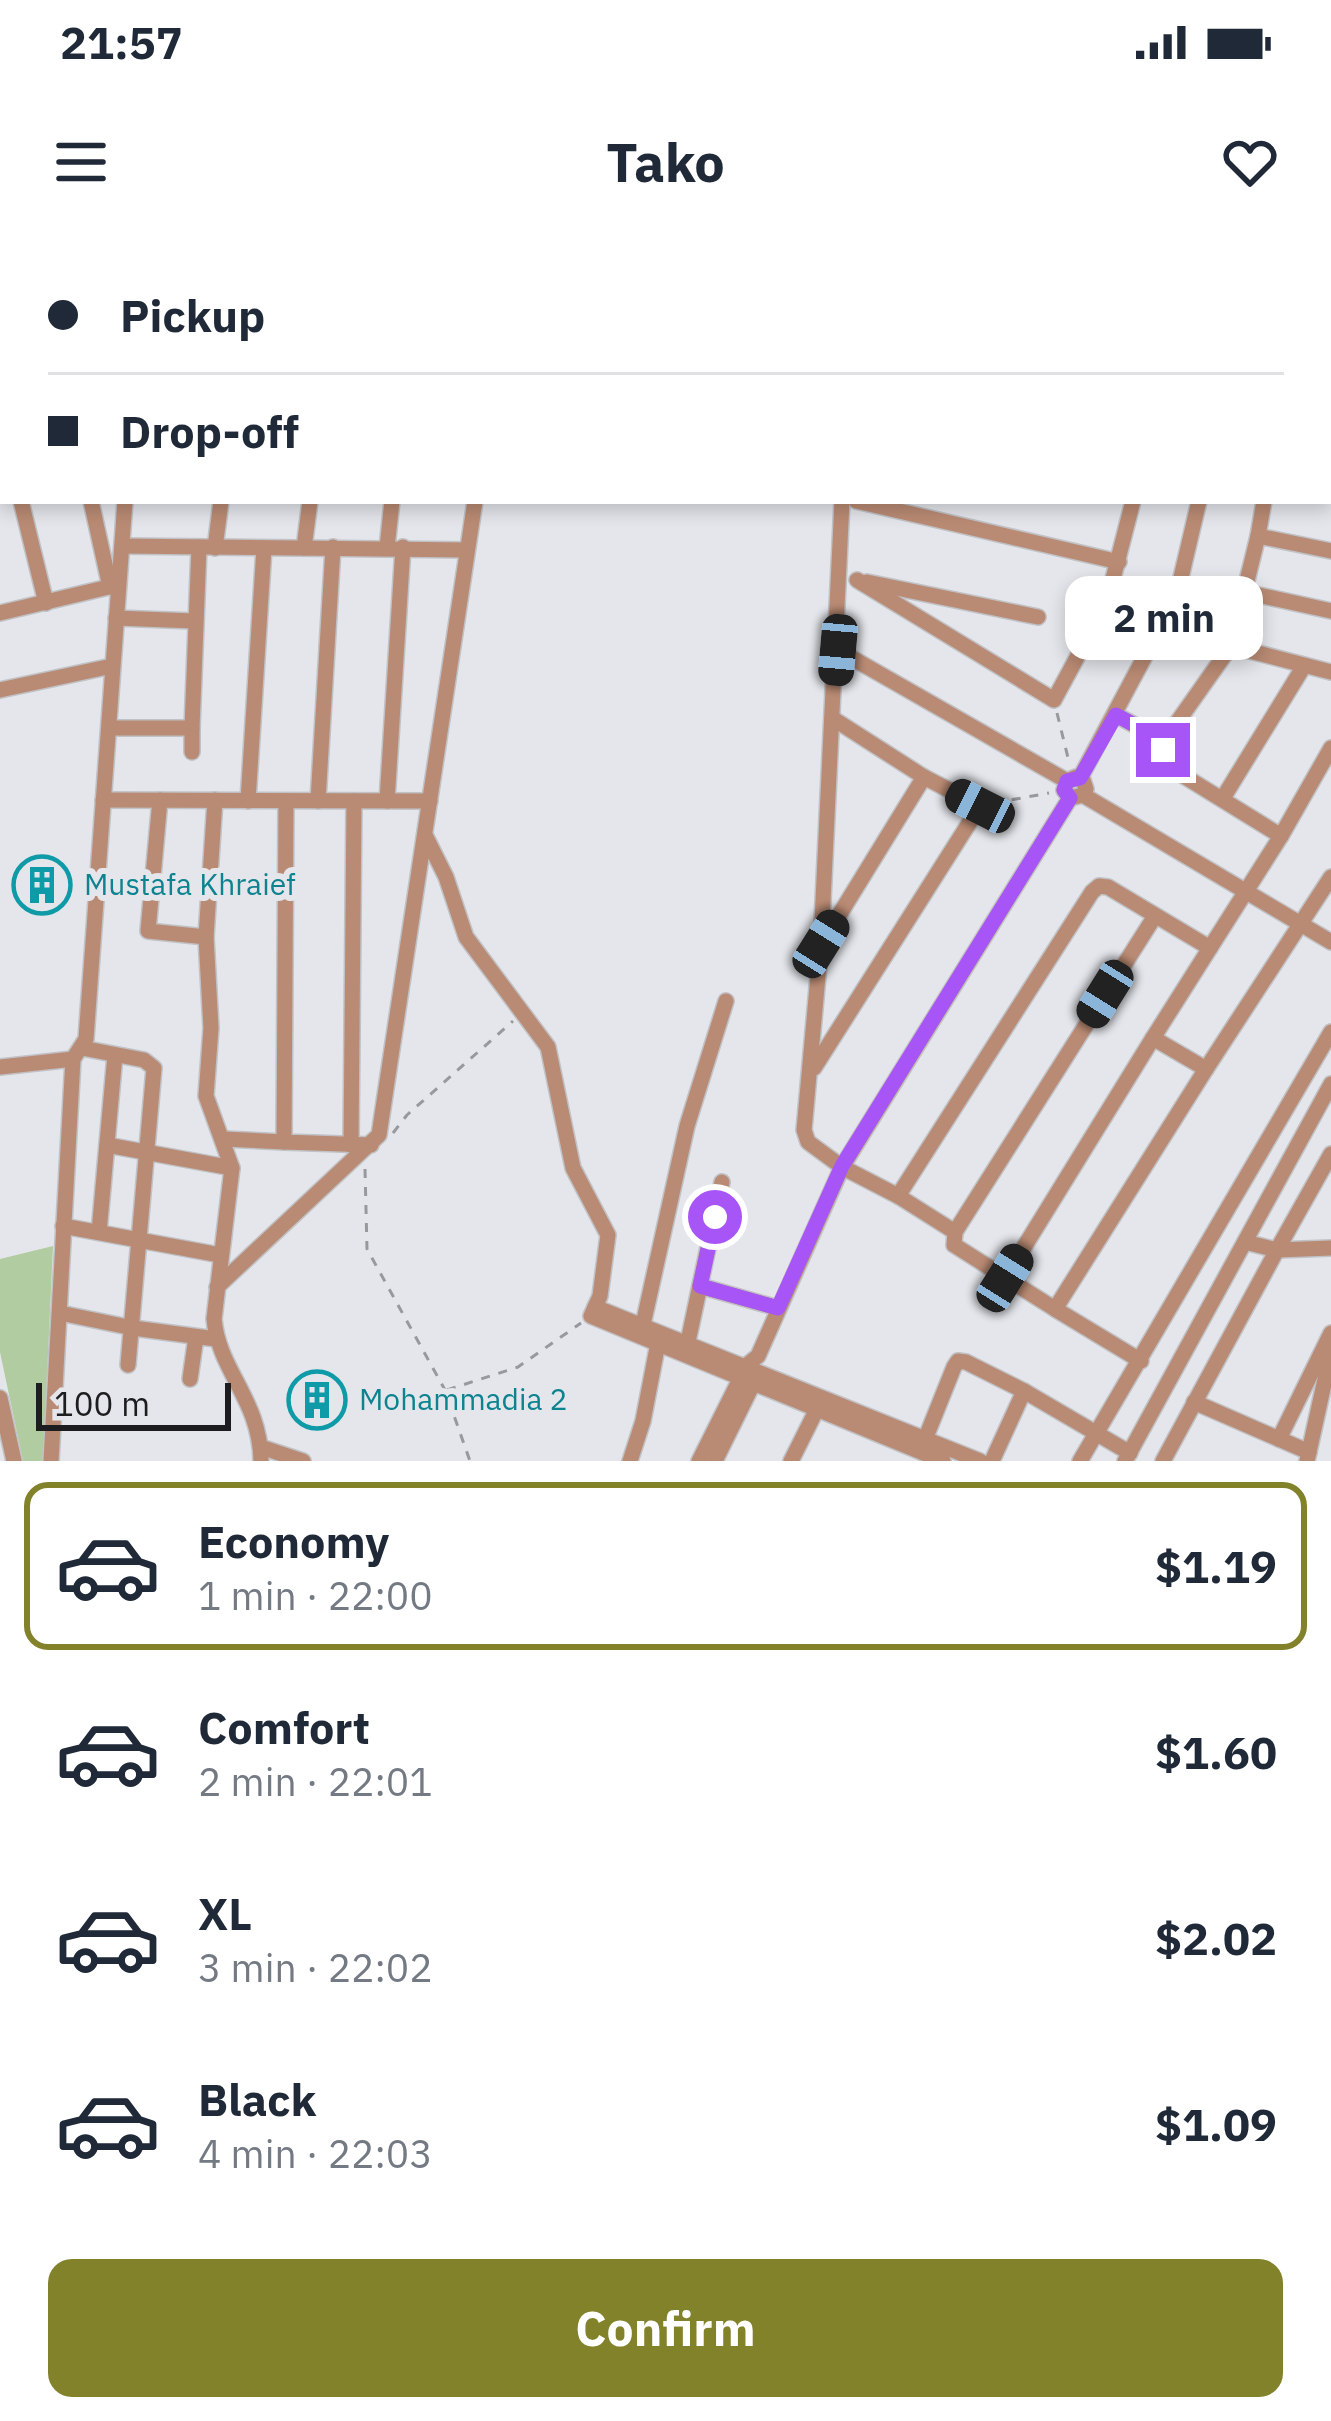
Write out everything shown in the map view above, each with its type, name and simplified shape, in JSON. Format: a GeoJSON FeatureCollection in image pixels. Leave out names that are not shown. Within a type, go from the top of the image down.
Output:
{"type":"FeatureCollection","features":[{"type":"Feature","properties":{"kind":"street"},"geometry":{"type":"LineString","coordinates":[[22,504],[46,604]]}},
{"type":"Feature","properties":{"kind":"street"},"geometry":{"type":"LineString","coordinates":[[51,1461],[63,1226],[116,618],[114,586],[92,504]]}},
{"type":"Feature","properties":{"kind":"street"},"geometry":{"type":"LineString","coordinates":[[114,586],[125,504]]}},
{"type":"Feature","properties":{"kind":"street"},"geometry":{"type":"LineString","coordinates":[[192,752],[194,621],[220,504]]}},
{"type":"Feature","properties":{"kind":"street"},"geometry":{"type":"LineString","coordinates":[[304,548],[310,504]]}},
{"type":"Feature","properties":{"kind":"street"},"geometry":{"type":"LineString","coordinates":[[386,802],[395,548],[392,504]]}},
{"type":"Feature","properties":{"kind":"street"},"geometry":{"type":"LineString","coordinates":[[376,1150],[475,504]]}},
{"type":"Feature","properties":{"kind":"street"},"geometry":{"type":"LineString","coordinates":[[842,504],[849,576],[832,718],[821,944],[804,1130],[808,1142],[842,1166],[955,1232]]}},
{"type":"Feature","properties":{"kind":"street"},"geometry":{"type":"LineString","coordinates":[[869,504],[1119,562]]}},
{"type":"Feature","properties":{"kind":"street"},"geometry":{"type":"LineString","coordinates":[[849,576],[1054,700],[1107,602],[1129,504]]}},
{"type":"Feature","properties":{"kind":"street"},"geometry":{"type":"LineString","coordinates":[[715,1461],[842,1166],[1116,715],[1168,613],[1197,504]]}},
{"type":"Feature","properties":{"kind":"street"},"geometry":{"type":"LineString","coordinates":[[1263,504],[1231,646],[1164,741],[1171,768],[1281,836]]}},
{"type":"Feature","properties":{"kind":"street"},"geometry":{"type":"LineString","coordinates":[[1258,536],[1331,550]]}},
{"type":"Feature","properties":{"kind":"street"},"geometry":{"type":"LineString","coordinates":[[122,546],[467,550]]}},
{"type":"Feature","properties":{"kind":"street"},"geometry":{"type":"LineString","coordinates":[[318,801],[333,547]]}},
{"type":"Feature","properties":{"kind":"street"},"geometry":{"type":"LineString","coordinates":[[248,801],[264,548]]}},
{"type":"Feature","properties":{"kind":"street"},"geometry":{"type":"LineString","coordinates":[[849,576],[1038,617]]}},
{"type":"Feature","properties":{"kind":"street"},"geometry":{"type":"LineString","coordinates":[[0,613],[114,586]]}},
{"type":"Feature","properties":{"kind":"street"},"geometry":{"type":"LineString","coordinates":[[1245,592],[1331,610]]}},
{"type":"Feature","properties":{"kind":"street"},"geometry":{"type":"LineString","coordinates":[[116,618],[194,621]]}},
{"type":"Feature","properties":{"kind":"street"},"geometry":{"type":"LineString","coordinates":[[1231,646],[1331,672]]}},
{"type":"Feature","properties":{"kind":"street"},"geometry":{"type":"LineString","coordinates":[[838,650],[1331,941]]}},
{"type":"Feature","properties":{"kind":"street"},"geometry":{"type":"LineString","coordinates":[[0,690],[112,666]]}},
{"type":"Feature","properties":{"kind":"street"},"geometry":{"type":"LineString","coordinates":[[1223,798],[1304,666]]}},
{"type":"Feature","properties":{"kind":"street"},"geometry":{"type":"LineString","coordinates":[[1116,715],[1164,741]]}},
{"type":"Feature","properties":{"kind":"street"},"geometry":{"type":"LineString","coordinates":[[811,1073],[980,806],[924,777],[832,718]]}},
{"type":"Feature","properties":{"kind":"street"},"geometry":{"type":"LineString","coordinates":[[109,728],[192,728]]}},
{"type":"Feature","properties":{"kind":"street"},"geometry":{"type":"LineString","coordinates":[[1005,1278],[1331,748]]}},
{"type":"Feature","properties":{"kind":"street"},"geometry":{"type":"LineString","coordinates":[[821,944],[924,777]]}},
{"type":"Feature","properties":{"kind":"street"},"geometry":{"type":"LineString","coordinates":[[103,800],[430,801]]}},
{"type":"Feature","properties":{"kind":"street"},"geometry":{"type":"LineString","coordinates":[[160,800],[148,931],[206,937]]}},
{"type":"Feature","properties":{"kind":"street"},"geometry":{"type":"LineString","coordinates":[[214,800],[206,937],[211,1028],[206,1102],[232,1168],[217,1287],[216,1339],[246,1395],[261,1454],[303,1461]]}},
{"type":"Feature","properties":{"kind":"street"},"geometry":{"type":"LineString","coordinates":[[284,1142],[286,801]]}},
{"type":"Feature","properties":{"kind":"street"},"geometry":{"type":"LineString","coordinates":[[351,1145],[354,801]]}},
{"type":"Feature","properties":{"kind":"street"},"geometry":{"type":"LineString","coordinates":[[426,837],[446,877],[466,937],[548,1047],[572,1168],[608,1235],[593,1311],[752,1370],[922,1446],[980,1461]]}},
{"type":"Feature","properties":{"kind":"street"},"geometry":{"type":"LineString","coordinates":[[1055,1309],[1331,877]]}},
{"type":"Feature","properties":{"kind":"street"},"geometry":{"type":"LineString","coordinates":[[898,1196],[1099,886],[1210,948]]}},
{"type":"Feature","properties":{"kind":"street"},"geometry":{"type":"LineString","coordinates":[[1141,1361],[954,1245],[955,1232],[1155,916]]}},
{"type":"Feature","properties":{"kind":"street"},"geometry":{"type":"LineString","coordinates":[[641,1330],[687,1126],[726,1001]]}},
{"type":"Feature","properties":{"kind":"street"},"geometry":{"type":"LineString","coordinates":[[1080,1461],[1331,1032]]}},
{"type":"Feature","properties":{"kind":"street"},"geometry":{"type":"LineString","coordinates":[[1153,1038],[1206,1069]]}},
{"type":"Feature","properties":{"kind":"street"},"geometry":{"type":"LineString","coordinates":[[0,1067],[78,1054],[144,1060],[154,1068],[128,1365]]}},
{"type":"Feature","properties":{"kind":"street"},"geometry":{"type":"LineString","coordinates":[[99,1232],[115,1055]]}},
{"type":"Feature","properties":{"kind":"street"},"geometry":{"type":"LineString","coordinates":[[922,1446],[958,1361],[1097,1432],[1128,1457],[1331,1084]]}},
{"type":"Feature","properties":{"kind":"street"},"geometry":{"type":"LineString","coordinates":[[224,1139],[376,1150]]}},
{"type":"Feature","properties":{"kind":"street"},"geometry":{"type":"LineString","coordinates":[[107,1145],[232,1168]]}},
{"type":"Feature","properties":{"kind":"street"},"geometry":{"type":"LineString","coordinates":[[217,1287],[344,1165],[376,1150]]}},
{"type":"Feature","properties":{"kind":"street"},"geometry":{"type":"LineString","coordinates":[[1162,1461],[1330,1156]]}},
{"type":"Feature","properties":{"kind":"street"},"geometry":{"type":"LineString","coordinates":[[687,1348],[722,1182]]}},
{"type":"Feature","properties":{"kind":"street"},"geometry":{"type":"LineString","coordinates":[[63,1226],[220,1255]]}},
{"type":"Feature","properties":{"kind":"street"},"geometry":{"type":"LineString","coordinates":[[1245,1241],[1277,1250],[1331,1248]]}},
{"type":"Feature","properties":{"kind":"street"},"geometry":{"type":"LineString","coordinates":[[700,1286],[778,1308]]}},
{"type":"Feature","properties":{"kind":"street"},"geometry":{"type":"LineString","coordinates":[[60,1312],[216,1339]]}},
{"type":"Feature","properties":{"kind":"street"},"geometry":{"type":"LineString","coordinates":[[641,1330],[658,1342],[687,1348]]}},
{"type":"Feature","properties":{"kind":"street"},"geometry":{"type":"LineString","coordinates":[[1279,1439],[1331,1333]]}},
{"type":"Feature","properties":{"kind":"street"},"geometry":{"type":"LineString","coordinates":[[190,1379],[196,1337]]}},
{"type":"Feature","properties":{"kind":"street"},"geometry":{"type":"LineString","coordinates":[[630,1461],[644,1420],[658,1342]]}},
{"type":"Feature","properties":{"kind":"street"},"geometry":{"type":"LineString","coordinates":[[1194,1402],[1308,1456],[1331,1352]]}},
{"type":"Feature","properties":{"kind":"street"},"geometry":{"type":"LineString","coordinates":[[700,1461],[752,1370]]}},
{"type":"Feature","properties":{"kind":"street"},"geometry":{"type":"LineString","coordinates":[[992,1461],[1024,1391]]}},
{"type":"Feature","properties":{"kind":"street"},"geometry":{"type":"LineString","coordinates":[[0,1398],[14,1461]]}},
{"type":"Feature","properties":{"kind":"street"},"geometry":{"type":"LineString","coordinates":[[791,1461],[821,1401]]}},
{"type":"Feature","properties":{"kind":"street"},"geometry":{"type":"LineString","coordinates":[[922,1446],[944,1461]]}},
{"type":"Feature","properties":{"kind":"path"},"geometry":{"type":"LineString","coordinates":[[980,806],[1073,787],[1054,700]]}},
{"type":"Feature","properties":{"kind":"path"},"geometry":{"type":"LineString","coordinates":[[470,1461],[445,1390],[367,1249],[364,1171],[407,1115],[524,1012]]}},
{"type":"Feature","properties":{"kind":"path"},"geometry":{"type":"LineString","coordinates":[[445,1390],[518,1367],[593,1311]]}},
{"type":"Feature","properties":{"kind":"green space"},"geometry":{"type":"Polygon","coordinates":[[[53,1246],[43,1461],[23,1461],[0,1352],[0,1259],[53,1246]]]}},
{"type":"Feature","properties":{"kind":"place","name":"Mustafa Khraief"},"geometry":{"type":"Point","coordinates":[42,885]}},
{"type":"Feature","properties":{"kind":"place","name":"Mohammadia 2"},"geometry":{"type":"Point","coordinates":[317,1400]}},
{"type":"Feature","properties":{"kind":"route"},"geometry":{"type":"LineString","coordinates":[[715,1217],[700,1286],[778,1308],[842,1166],[1070,798],[1064,790],[1067,781],[1080,778],[1116,715],[1164,741],[1163,750]]}}]}
